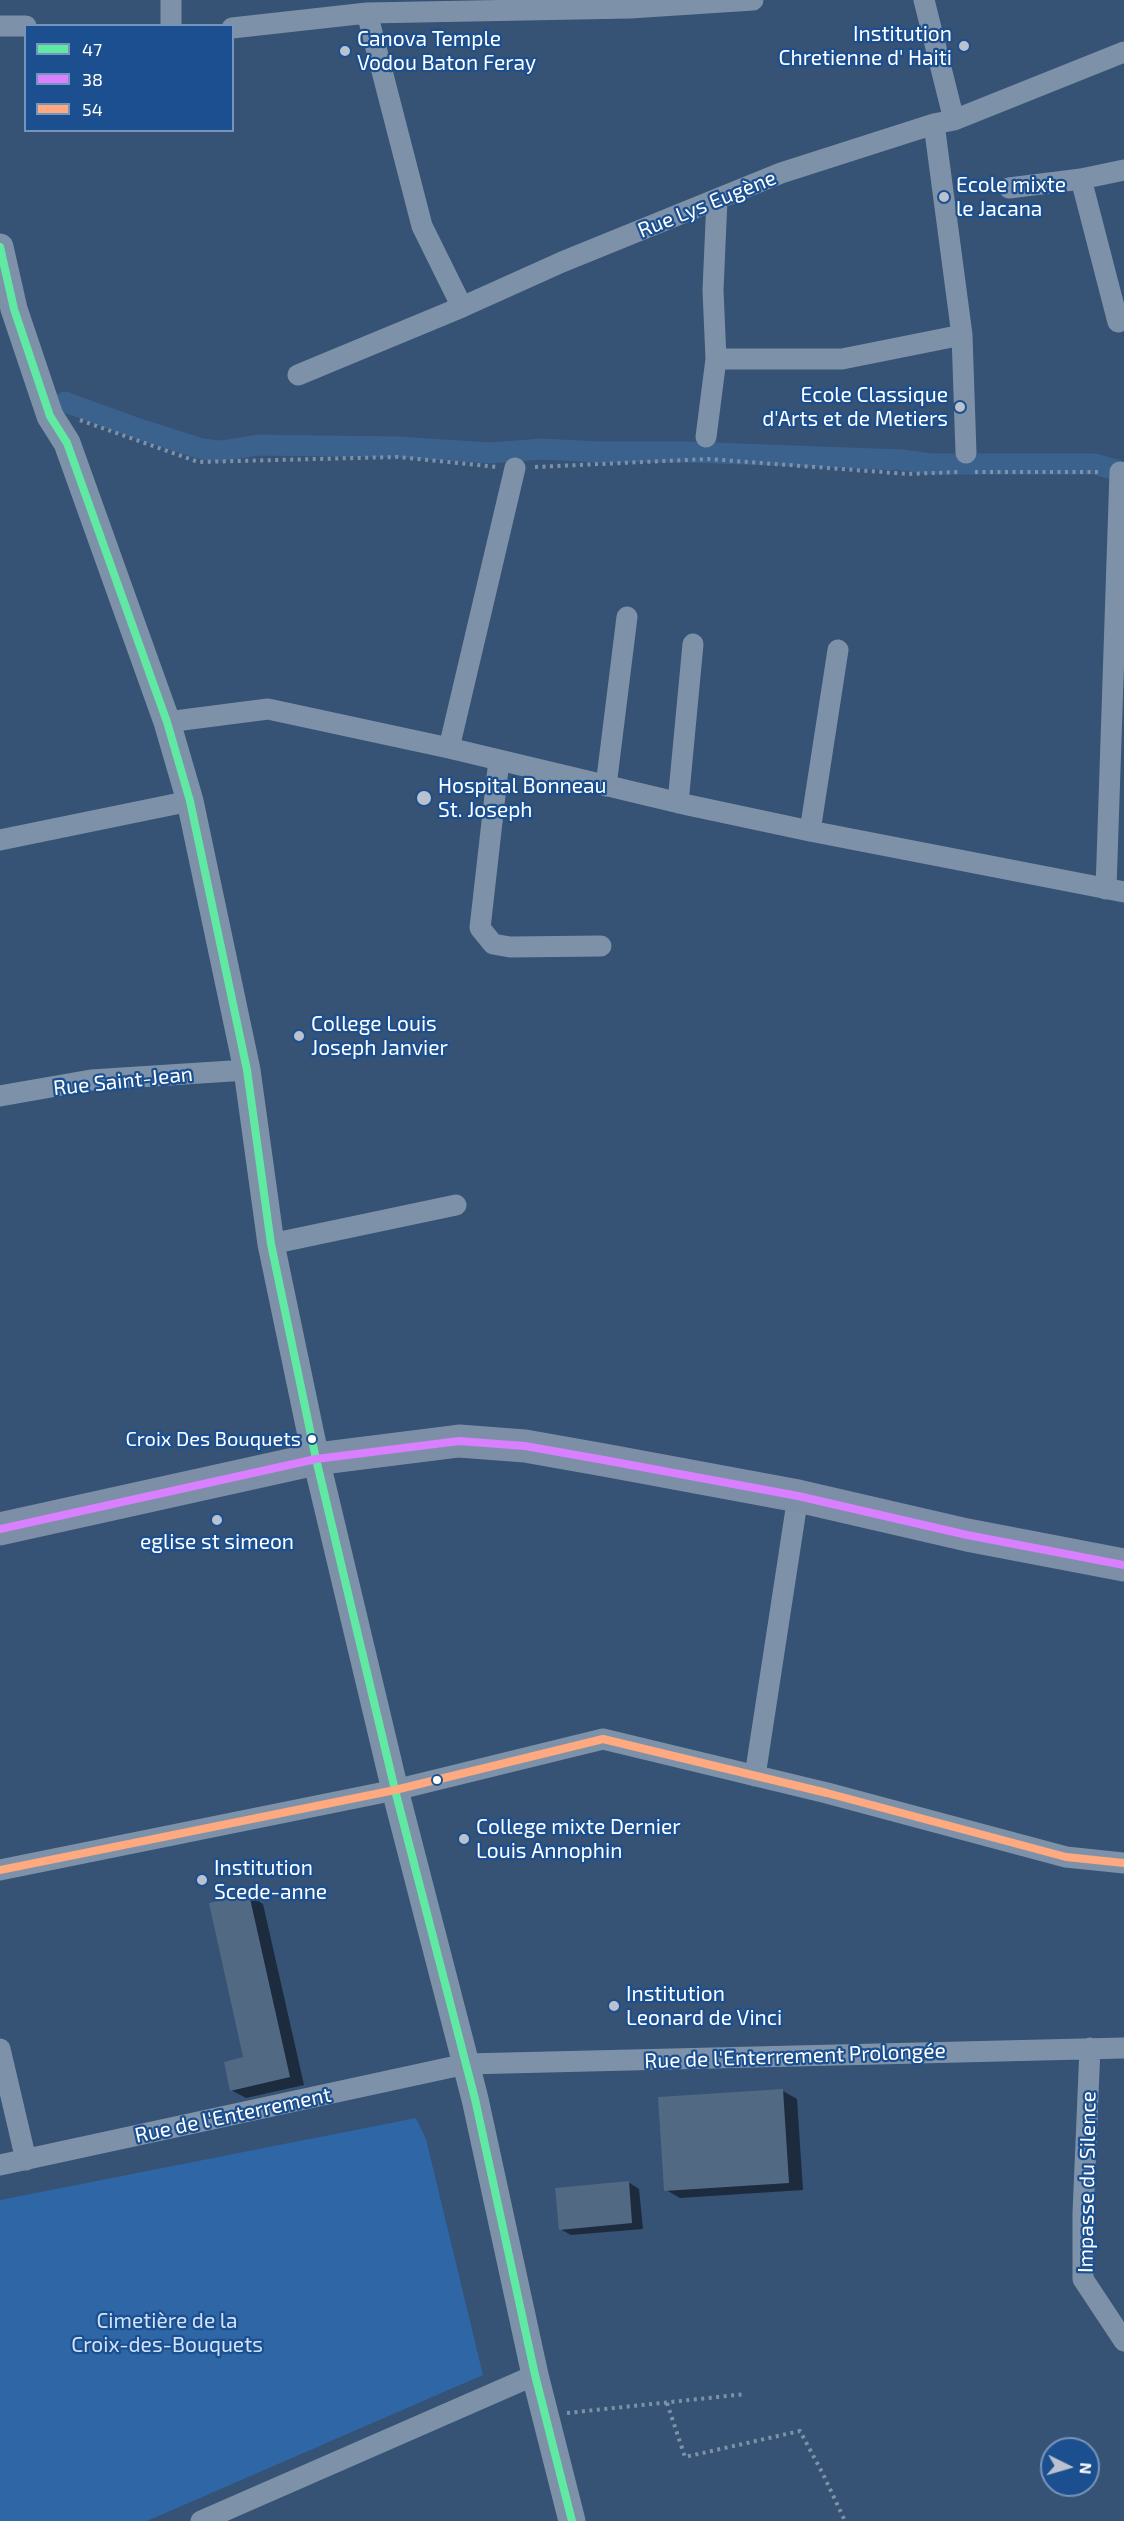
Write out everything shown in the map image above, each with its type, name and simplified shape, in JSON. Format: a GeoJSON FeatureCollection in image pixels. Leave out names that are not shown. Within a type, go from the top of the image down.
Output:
{"type":"FeatureCollection","features":[{"type":"Feature","properties":{"kind":"main road"},"geometry":{"type":"LineString","coordinates":[[0,1529],[316,1459],[459,1441],[514,1445],[798,1496],[967,1535],[1124,1565]]}},
{"type":"Feature","properties":{"kind":"street"},"geometry":{"type":"LineString","coordinates":[[171,0],[171,24]]}},
{"type":"Feature","properties":{"kind":"street"},"geometry":{"type":"LineString","coordinates":[[234,28],[342,16],[362,7],[753,0]]}},
{"type":"Feature","properties":{"kind":"street"},"geometry":{"type":"LineString","coordinates":[[924,0],[944,122],[962,334],[966,453]]}},
{"type":"Feature","properties":{"kind":"street"},"geometry":{"type":"LineString","coordinates":[[362,7],[422,226],[462,307]]}},
{"type":"Feature","properties":{"kind":"street"},"geometry":{"type":"LineString","coordinates":[[0,26],[24,26]]}},
{"type":"Feature","properties":{"kind":"street","name":"Rue Lys Eugène"},"geometry":{"type":"LineString","coordinates":[[297,375],[462,307],[562,262],[781,173],[944,122],[1124,52]]}},
{"type":"Feature","properties":{"kind":"street"},"geometry":{"type":"LineString","coordinates":[[1009,188],[1081,179],[1124,170]]}},
{"type":"Feature","properties":{"kind":"street"},"geometry":{"type":"LineString","coordinates":[[1081,179],[1118,322]]}},
{"type":"Feature","properties":{"kind":"street"},"geometry":{"type":"LineString","coordinates":[[706,437],[716,359],[713,290],[717,200]]}},
{"type":"Feature","properties":{"kind":"street"},"geometry":{"type":"LineString","coordinates":[[0,247],[14,309],[50,416],[67,443],[167,722],[190,801],[247,1070],[271,1244],[316,1459],[395,1790],[466,2064],[535,2375],[572,2521]]}},
{"type":"Feature","properties":{"kind":"street"},"geometry":{"type":"LineString","coordinates":[[716,359],[842,359],[962,334]]}},
{"type":"Feature","properties":{"kind":"street"},"geometry":{"type":"LineString","coordinates":[[449,748],[515,468]]}},
{"type":"Feature","properties":{"kind":"street"},"geometry":{"type":"LineString","coordinates":[[167,722],[268,709],[499,759],[678,803],[1115,890],[1120,472]]}},
{"type":"Feature","properties":{"kind":"street"},"geometry":{"type":"LineString","coordinates":[[606,786],[627,617]]}},
{"type":"Feature","properties":{"kind":"street"},"geometry":{"type":"LineString","coordinates":[[678,803],[693,644]]}},
{"type":"Feature","properties":{"kind":"street"},"geometry":{"type":"LineString","coordinates":[[810,831],[838,650]]}},
{"type":"Feature","properties":{"kind":"street"},"geometry":{"type":"LineString","coordinates":[[499,759],[480,928],[493,944],[601,946]]}},
{"type":"Feature","properties":{"kind":"street"},"geometry":{"type":"LineString","coordinates":[[0,840],[190,801]]}},
{"type":"Feature","properties":{"kind":"street","name":"Rue Saint-Jean"},"geometry":{"type":"LineString","coordinates":[[0,1096],[91,1080],[247,1070]]}},
{"type":"Feature","properties":{"kind":"street"},"geometry":{"type":"LineString","coordinates":[[271,1244],[456,1205]]}},
{"type":"Feature","properties":{"kind":"street"},"geometry":{"type":"LineString","coordinates":[[755,1776],[798,1496]]}},
{"type":"Feature","properties":{"kind":"street"},"geometry":{"type":"LineString","coordinates":[[0,1870],[395,1790],[603,1739],[827,1792],[1066,1857],[1124,1863]]}},
{"type":"Feature","properties":{"kind":"street","name":"Impasse du Silence"},"geometry":{"type":"LineString","coordinates":[[1090,2048],[1083,2212],[1083,2279],[1124,2341]]}},
{"type":"Feature","properties":{"kind":"street","name":"Rue de l'Enterrement Prolongée"},"geometry":{"type":"LineString","coordinates":[[466,2064],[1124,2048]]}},
{"type":"Feature","properties":{"kind":"street"},"geometry":{"type":"LineString","coordinates":[[0,2049],[26,2160]]}},
{"type":"Feature","properties":{"kind":"street","name":"Rue de l'Enterrement"},"geometry":{"type":"LineString","coordinates":[[0,2165],[466,2064]]}},
{"type":"Feature","properties":{"kind":"street"},"geometry":{"type":"LineString","coordinates":[[201,2521],[535,2375]]}},
{"type":"Feature","properties":{"kind":"path"},"geometry":{"type":"LineString","coordinates":[[50,416],[81,421],[198,462],[397,457],[515,468],[708,459],[908,474],[1120,472]]}},
{"type":"Feature","properties":{"kind":"path"},"geometry":{"type":"LineString","coordinates":[[545,2415],[746,2394]]}},
{"type":"Feature","properties":{"kind":"path"},"geometry":{"type":"LineString","coordinates":[[667,2403],[685,2457],[800,2431],[824,2474],[845,2521]]}},
{"type":"Feature","properties":{"kind":"green space","name":"Cimetière de la Croix-des-Bouquets"},"geometry":{"type":"Polygon","coordinates":[[[416,2118],[426,2139],[483,2375],[147,2521],[0,2521],[0,2200],[416,2118]]]}},
{"type":"Feature","properties":{"kind":"building"},"geometry":{"type":"Polygon","coordinates":[[[249,1894],[290,2077],[230,2091],[224,2062],[243,2057],[209,1903],[249,1894]]]}},
{"type":"Feature","properties":{"kind":"building"},"geometry":{"type":"Polygon","coordinates":[[[783,2089],[789,2183],[664,2191],[658,2097],[783,2089]]]}},
{"type":"Feature","properties":{"kind":"building"},"geometry":{"type":"Polygon","coordinates":[[[629,2181],[632,2223],[559,2230],[555,2188],[629,2181]]]}},
{"type":"Feature","properties":{"kind":"waterway"},"geometry":{"type":"LineString","coordinates":[[65,402],[202,449],[221,451],[258,445],[398,447],[490,453],[542,449],[598,452],[688,452],[902,460],[931,464],[1094,464],[1124,472]]}},
{"type":"Feature","properties":{"kind":"transit line","name":"47"},"geometry":{"type":"LineString","coordinates":[[0,247],[14,309],[50,416],[67,443],[167,722],[190,801],[247,1070],[271,1244],[316,1459],[395,1790],[475,2099],[535,2375],[572,2521]]}},
{"type":"Feature","properties":{"kind":"transit line","name":"38"},"geometry":{"type":"LineString","coordinates":[[0,1529],[316,1459],[459,1441],[525,1446],[798,1496],[967,1535],[1124,1565]]}},
{"type":"Feature","properties":{"kind":"transit line","name":"54"},"geometry":{"type":"LineString","coordinates":[[0,1870],[395,1790],[603,1739],[827,1793],[1066,1857],[1124,1863]]}},
{"type":"Feature","properties":{"kind":"place","name":"Institution Chretienne d' Haiti"},"geometry":{"type":"Point","coordinates":[964,46]}},
{"type":"Feature","properties":{"kind":"place","name":"Canova Temple Vodou Baton Feray"},"geometry":{"type":"Point","coordinates":[345,51]}},
{"type":"Feature","properties":{"kind":"place","name":"Ecole mixte le Jacana"},"geometry":{"type":"Point","coordinates":[944,197]}},
{"type":"Feature","properties":{"kind":"place","name":"Ecole Classique d'Arts et de Metiers"},"geometry":{"type":"Point","coordinates":[960,407]}},
{"type":"Feature","properties":{"kind":"place","name":"Hospital Bonneau St. Joseph"},"geometry":{"type":"Point","coordinates":[424,798]}},
{"type":"Feature","properties":{"kind":"place","name":"College Louis Joseph Janvier"},"geometry":{"type":"Point","coordinates":[299,1036]}},
{"type":"Feature","properties":{"kind":"place","name":"Croix Des Bouquets"},"geometry":{"type":"Point","coordinates":[312,1439]}},
{"type":"Feature","properties":{"kind":"place","name":"eglise st simeon"},"geometry":{"type":"Point","coordinates":[217,1520]}},
{"type":"Feature","properties":{"kind":"place","name":"College mixte Dernier Louis Annophin"},"geometry":{"type":"Point","coordinates":[464,1839]}},
{"type":"Feature","properties":{"kind":"place","name":"Institution Scede-anne"},"geometry":{"type":"Point","coordinates":[202,1880]}},
{"type":"Feature","properties":{"kind":"place","name":"Institution Leonard de Vinci"},"geometry":{"type":"Point","coordinates":[614,2006]}}]}
